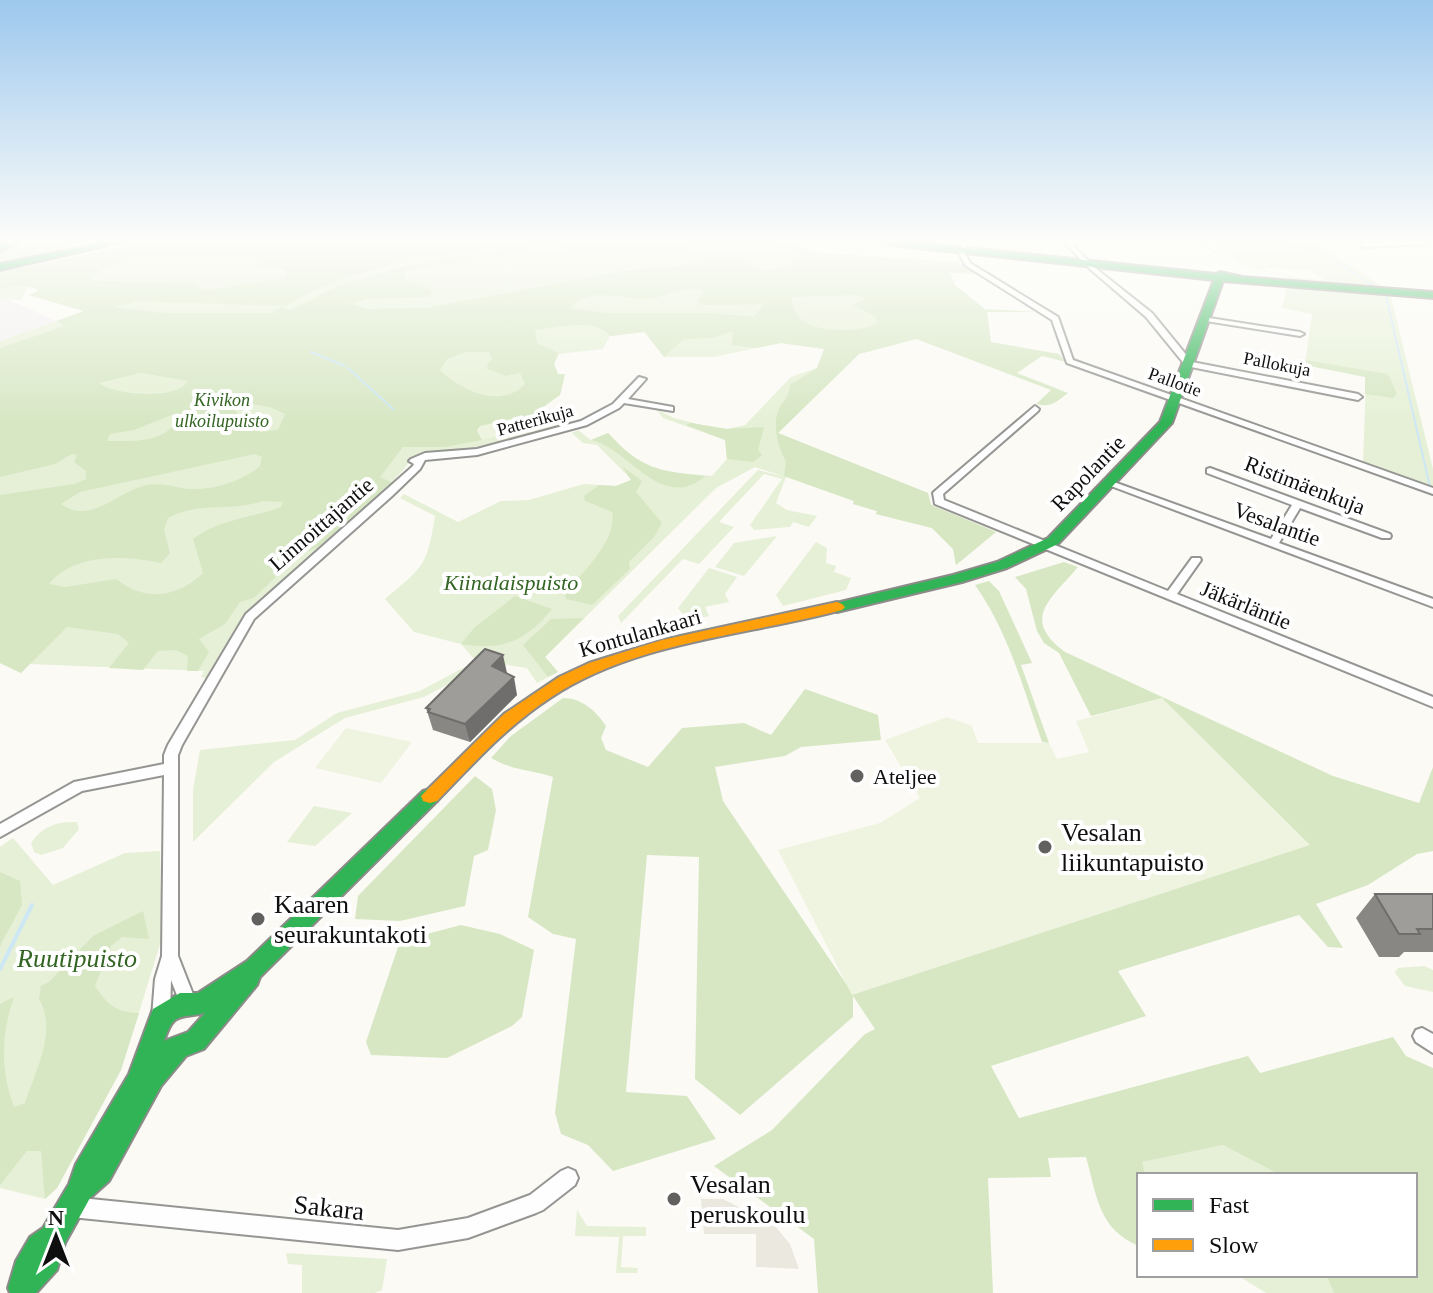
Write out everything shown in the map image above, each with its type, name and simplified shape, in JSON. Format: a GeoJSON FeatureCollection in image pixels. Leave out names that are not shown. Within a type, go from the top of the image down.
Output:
{"type":"FeatureCollection","features":[{"type":"Feature","properties":{"kind":"main road","name":"Rapolantie"},"geometry":{"type":"LineString","coordinates":[[1044,546],[1161,428],[1173,412],[1211,302]]}},
{"type":"Feature","properties":{"kind":"main road","name":"Kontulankaari"},"geometry":{"type":"LineString","coordinates":[[76,1198],[100,1172],[153,1078],[176,1051],[196,1041],[208,1023],[244,986],[255,968],[505,722],[564,681],[624,656],[977,574],[1044,546]]}},
{"type":"Feature","properties":{"kind":"main road","name":"Kontulankaari"},"geometry":{"type":"LineString","coordinates":[[22,1288],[26,1271],[40,1247],[53,1238],[76,1198],[85,1173],[139,1080],[161,1017],[174,1007],[194,1003],[255,968]]}},
{"type":"Feature","properties":{"kind":"main road"},"geometry":{"type":"LineString","coordinates":[[194,1003],[207,1012],[208,1023]]}},
{"type":"Feature","properties":{"kind":"main road"},"geometry":{"type":"LineString","coordinates":[[154,1042],[162,1050],[176,1051]]}},
{"type":"Feature","properties":{"kind":"street","name":"Pallotie"},"geometry":{"type":"LineString","coordinates":[[1028,302],[1055,319],[1070,361],[1433,491]]}},
{"type":"Feature","properties":{"kind":"street"},"geometry":{"type":"LineString","coordinates":[[1134,302],[1149,315],[1189,364]]}},
{"type":"Feature","properties":{"kind":"street"},"geometry":{"type":"LineString","coordinates":[[1206,319],[1300,334]]}},
{"type":"Feature","properties":{"kind":"street","name":"Pallokuja"},"geometry":{"type":"LineString","coordinates":[[1189,364],[1358,397]]}},
{"type":"Feature","properties":{"kind":"street","name":"Patterikuja"},"geometry":{"type":"LineString","coordinates":[[421,457],[468,454],[572,427],[601,415],[622,400],[642,379]]}},
{"type":"Feature","properties":{"kind":"street"},"geometry":{"type":"LineString","coordinates":[[622,400],[670,409]]}},
{"type":"Feature","properties":{"kind":"street","name":"Jäkärläntie"},"geometry":{"type":"LineString","coordinates":[[1035,409],[936,497],[942,504],[1433,702]]}},
{"type":"Feature","properties":{"kind":"street","name":"Linnoittajantie"},"geometry":{"type":"LineString","coordinates":[[161,1017],[163,979],[170,956],[172,765],[183,744],[182,735],[241,633],[251,627],[260,610],[389,494],[417,467],[421,457]]}},
{"type":"Feature","properties":{"kind":"street","name":"Ristimäenkuja"},"geometry":{"type":"LineString","coordinates":[[1210,471],[1386,536]]}},
{"type":"Feature","properties":{"kind":"street","name":"Vesalantie"},"geometry":{"type":"LineString","coordinates":[[1108,483],[1433,603]]}},
{"type":"Feature","properties":{"kind":"street"},"geometry":{"type":"LineString","coordinates":[[1273,544],[1297,505]]}},
{"type":"Feature","properties":{"kind":"street"},"geometry":{"type":"LineString","coordinates":[[1170,596],[1196,560]]}},
{"type":"Feature","properties":{"kind":"street"},"geometry":{"type":"LineString","coordinates":[[0,831],[79,786],[172,765]]}},
{"type":"Feature","properties":{"kind":"street","name":"Linnoittajantie"},"geometry":{"type":"LineString","coordinates":[[170,956],[194,1003]]}},
{"type":"Feature","properties":{"kind":"street","name":"Sakara"},"geometry":{"type":"LineString","coordinates":[[76,1198],[398,1240],[468,1228],[536,1203],[568,1178]]}},
{"type":"Feature","properties":{"kind":"shaded area"},"geometry":{"type":"Polygon","coordinates":[[[0,302],[14,302],[57,321],[0,341],[0,302]]]}},
{"type":"Feature","properties":{"kind":"shaded area"},"geometry":{"type":"Polygon","coordinates":[[[701,1199],[723,1199],[775,1226],[790,1244],[799,1269],[756,1267],[756,1234],[704,1234],[701,1199]]]}},
{"type":"Feature","properties":{"kind":"green space","name":"Kivikon ulkoilupuisto"},"geometry":{"type":"Polygon","coordinates":[[[54,302],[875,302],[916,339],[859,354],[778,433],[928,493],[931,505],[996,532],[956,565],[953,549],[932,528],[876,514],[877,511],[853,504],[854,501],[786,477],[776,503],[787,510],[817,516],[809,527],[793,522],[790,527],[754,530],[750,525],[782,479],[764,474],[719,522],[734,527],[699,564],[683,559],[621,623],[618,616],[758,470],[785,477],[755,467],[716,488],[545,657],[558,672],[537,683],[527,668],[490,662],[424,697],[345,718],[274,762],[193,842],[193,790],[200,750],[295,740],[337,713],[420,691],[476,661],[461,644],[414,632],[385,599],[421,565],[432,533],[435,516],[400,498],[404,494],[458,522],[501,501],[529,500],[584,484],[616,486],[632,480],[597,445],[583,443],[572,433],[578,430],[591,440],[608,433],[633,456],[654,468],[712,476],[727,459],[725,440],[663,418],[656,409],[674,418],[702,425],[727,429],[745,425],[791,377],[817,368],[825,349],[781,343],[714,357],[664,357],[644,332],[610,336],[603,349],[559,354],[554,364],[558,374],[565,374],[560,395],[539,410],[563,428],[474,451],[413,458],[377,498],[256,607],[235,632],[206,678],[201,677],[204,671],[29,664],[21,673],[0,663],[0,341],[84,311],[54,302]]]}},
{"type":"Feature","properties":{"kind":"green space","name":"Kivikon ulkoilupuisto"},"geometry":{"type":"Polygon","coordinates":[[[54,302],[131,302],[114,307],[165,313],[272,313],[282,306],[175,302],[292,302],[282,308],[291,310],[306,302],[356,302],[351,304],[368,309],[426,308],[456,302],[577,302],[571,308],[605,313],[710,313],[754,317],[764,304],[702,305],[697,302],[793,302],[797,315],[813,326],[848,330],[877,323],[876,317],[853,305],[858,302],[977,302],[985,309],[1040,312],[987,312],[991,342],[1059,354],[1066,362],[1042,356],[1017,373],[1068,393],[1050,405],[1036,404],[1051,390],[916,339],[859,354],[778,433],[928,493],[931,505],[996,532],[956,565],[953,549],[932,528],[876,514],[877,511],[853,504],[854,501],[784,476],[786,461],[776,432],[778,410],[788,395],[790,385],[817,368],[824,349],[781,343],[756,348],[732,345],[733,331],[712,338],[684,339],[664,357],[645,332],[610,336],[603,330],[585,325],[535,330],[537,343],[558,353],[554,364],[558,374],[565,374],[560,395],[539,410],[558,425],[529,428],[523,419],[477,431],[482,440],[445,447],[403,447],[380,477],[393,483],[326,543],[296,557],[254,598],[240,602],[225,624],[199,639],[209,652],[198,671],[187,671],[188,656],[176,650],[158,651],[143,670],[109,668],[129,643],[118,634],[67,627],[21,673],[0,663],[0,495],[75,484],[86,479],[86,471],[74,462],[77,455],[72,454],[55,464],[0,477],[0,348],[65,326],[57,321],[84,311],[54,302]],[[466,352],[447,359],[440,370],[470,390],[493,396],[515,392],[525,384],[520,373],[506,376],[488,369],[487,364],[492,359],[489,352],[466,352]],[[141,373],[99,383],[118,391],[159,394],[181,387],[188,381],[141,373]],[[244,403],[236,405],[239,416],[254,422],[260,432],[278,430],[285,414],[270,407],[244,403]],[[177,413],[134,430],[110,434],[107,441],[149,439],[167,431],[181,415],[177,413]],[[255,454],[80,492],[61,504],[83,511],[105,505],[147,485],[191,489],[218,486],[253,471],[260,466],[262,457],[255,454]],[[283,502],[193,509],[168,518],[164,530],[170,553],[161,563],[101,559],[72,567],[49,584],[65,587],[116,579],[149,594],[183,588],[203,573],[193,539],[224,523],[281,507],[283,502]]]}},
{"type":"Feature","properties":{"kind":"green space"},"geometry":{"type":"Polygon","coordinates":[[[1283,302],[1392,302],[1433,469],[1433,488],[1363,464],[1366,377],[1305,365],[1312,314],[1282,308],[1283,302]]]}},
{"type":"Feature","properties":{"kind":"green space"},"geometry":{"type":"Polygon","coordinates":[[[1306,360],[1388,374],[1397,394],[1393,398],[1365,394],[1365,377],[1305,365],[1306,360]]]}},
{"type":"Feature","properties":{"kind":"green space"},"geometry":{"type":"Polygon","coordinates":[[[523,419],[529,428],[482,440],[477,430],[480,426],[523,419]]]}},
{"type":"Feature","properties":{"kind":"green space"},"geometry":{"type":"Polygon","coordinates":[[[691,423],[727,429],[764,427],[758,450],[762,455],[753,462],[727,459],[725,440],[686,425],[691,423]]]}},
{"type":"Feature","properties":{"kind":"green space"},"geometry":{"type":"Polygon","coordinates":[[[608,433],[630,454],[651,466],[705,476],[689,486],[674,487],[660,483],[605,445],[591,440],[608,433]]]}},
{"type":"Feature","properties":{"kind":"green space"},"geometry":{"type":"Polygon","coordinates":[[[622,466],[642,481],[636,492],[662,523],[654,537],[629,562],[630,569],[592,605],[566,599],[565,593],[604,545],[612,523],[612,512],[585,501],[584,496],[599,485],[616,486],[631,480],[622,466]]]}},
{"type":"Feature","properties":{"kind":"green space"},"geometry":{"type":"Polygon","coordinates":[[[777,536],[744,576],[715,567],[734,543],[777,536]]]}},
{"type":"Feature","properties":{"kind":"green space"},"geometry":{"type":"Polygon","coordinates":[[[816,542],[827,548],[826,563],[836,566],[834,572],[851,578],[846,590],[783,606],[776,595],[816,542]]]}},
{"type":"Feature","properties":{"kind":"green space"},"geometry":{"type":"Polygon","coordinates":[[[1064,562],[1078,567],[1050,599],[1042,619],[1044,629],[1065,652],[1333,776],[1419,803],[1433,767],[1433,851],[1417,854],[1368,885],[1316,904],[1343,948],[1328,947],[1299,915],[1118,971],[1146,1016],[991,1066],[1019,1118],[1248,1056],[1260,1073],[1393,1037],[1406,1056],[1433,1068],[1433,1293],[1334,1293],[1327,1277],[1417,1277],[1417,1173],[1276,1173],[1223,1145],[1142,1162],[1145,1173],[1137,1173],[1137,1245],[1125,1239],[1107,1221],[1086,1157],[1048,1158],[1051,1177],[988,1178],[993,1293],[818,1293],[814,1239],[714,1166],[772,1130],[865,1034],[875,1029],[853,996],[853,1017],[740,1115],[695,1079],[699,857],[647,855],[626,1092],[687,1096],[716,1139],[613,1171],[588,1145],[561,1134],[555,1113],[576,939],[553,934],[528,917],[553,777],[514,768],[491,758],[511,736],[563,698],[582,703],[602,720],[606,726],[601,738],[606,750],[648,767],[682,728],[744,723],[771,735],[805,689],[878,715],[881,740],[801,747],[785,756],[715,767],[723,801],[853,994],[1163,698],[1091,716],[1059,653],[1044,643],[1037,631],[1026,589],[1015,577],[1064,562]]]}},
{"type":"Feature","properties":{"kind":"green space"},"geometry":{"type":"Polygon","coordinates":[[[709,568],[737,577],[725,594],[729,602],[705,607],[709,616],[688,621],[678,608],[709,568]]]}},
{"type":"Feature","properties":{"kind":"green space"},"geometry":{"type":"Polygon","coordinates":[[[989,581],[999,591],[1032,663],[1021,665],[1049,743],[1042,742],[1006,642],[975,585],[989,581]]]}},
{"type":"Feature","properties":{"kind":"green space"},"geometry":{"type":"Polygon","coordinates":[[[515,596],[552,609],[533,629],[512,641],[489,646],[461,644],[474,628],[515,596]]]}},
{"type":"Feature","properties":{"kind":"green space"},"geometry":{"type":"Polygon","coordinates":[[[584,618],[545,657],[558,672],[548,677],[523,645],[551,619],[584,618]]]}},
{"type":"Feature","properties":{"kind":"green space","name":"Vesalan liikuntapuisto"},"geometry":{"type":"Polygon","coordinates":[[[1162,698],[1310,845],[852,995],[778,850],[880,823],[920,798],[885,740],[947,717],[972,726],[978,743],[1049,743],[1057,759],[1089,752],[1076,721],[1162,698]]]}},
{"type":"Feature","properties":{"kind":"green space"},"geometry":{"type":"Polygon","coordinates":[[[346,728],[412,742],[381,783],[315,768],[346,728]]]}},
{"type":"Feature","properties":{"kind":"green space"},"geometry":{"type":"Polygon","coordinates":[[[475,776],[492,789],[496,810],[488,850],[474,856],[465,906],[400,921],[355,919],[358,896],[475,776]]]}},
{"type":"Feature","properties":{"kind":"green space"},"geometry":{"type":"Polygon","coordinates":[[[314,806],[352,813],[315,846],[287,842],[314,806]]]}},
{"type":"Feature","properties":{"kind":"green space"},"geometry":{"type":"Polygon","coordinates":[[[63,822],[77,822],[79,829],[63,848],[41,855],[34,852],[31,843],[45,829],[63,822]]]}},
{"type":"Feature","properties":{"kind":"green space","name":"Ruutipuisto"},"geometry":{"type":"Polygon","coordinates":[[[13,838],[53,885],[125,853],[160,851],[162,938],[121,1070],[57,1188],[45,1199],[0,1188],[0,847],[13,838]]]}},
{"type":"Feature","properties":{"kind":"green space"},"geometry":{"type":"Polygon","coordinates":[[[0,872],[20,881],[22,905],[0,946],[0,872]]]}},
{"type":"Feature","properties":{"kind":"green space"},"geometry":{"type":"Polygon","coordinates":[[[143,911],[149,939],[122,937],[111,946],[95,986],[113,1006],[139,1013],[121,1070],[57,1188],[45,1199],[41,1151],[27,1151],[0,1185],[0,1004],[14,997],[5,1038],[4,1066],[14,1107],[25,1103],[43,1051],[46,1024],[39,999],[41,986],[49,982],[93,936],[143,911]]]}},
{"type":"Feature","properties":{"kind":"green space"},"geometry":{"type":"Polygon","coordinates":[[[461,925],[500,934],[534,950],[522,1017],[512,1026],[447,1058],[371,1055],[366,1042],[400,941],[461,925]]]}},
{"type":"Feature","properties":{"kind":"green space"},"geometry":{"type":"Polygon","coordinates":[[[1424,966],[1433,970],[1433,992],[1405,986],[1395,973],[1398,968],[1424,966]]]}},
{"type":"Feature","properties":{"kind":"green space"},"geometry":{"type":"Polygon","coordinates":[[[1223,1145],[1276,1173],[1144,1173],[1141,1162],[1223,1145]]]}},
{"type":"Feature","properties":{"kind":"green space"},"geometry":{"type":"Polygon","coordinates":[[[577,1210],[587,1226],[646,1227],[646,1236],[623,1236],[621,1267],[638,1268],[637,1273],[616,1273],[619,1237],[575,1236],[577,1210]]]}},
{"type":"Feature","properties":{"kind":"green space"},"geometry":{"type":"Polygon","coordinates":[[[286,1253],[387,1259],[382,1290],[375,1293],[302,1293],[302,1265],[288,1264],[286,1253]]]}},
{"type":"Feature","properties":{"kind":"green space"},"geometry":{"type":"Polygon","coordinates":[[[1240,1277],[1327,1277],[1334,1293],[1266,1293],[1240,1277]]]}},
{"type":"Feature","properties":{"kind":"building"},"geometry":{"type":"Polygon","coordinates":[[[485,649],[503,655],[492,666],[514,677],[465,724],[428,712],[430,709],[426,708],[485,649]]]}},
{"type":"Feature","properties":{"kind":"building"},"geometry":{"type":"Polygon","coordinates":[[[1375,894],[1433,894],[1433,929],[1417,929],[1420,934],[1399,934],[1375,894]]]}},
{"type":"Feature","properties":{"kind":"waterway"},"geometry":{"type":"LineString","coordinates":[[1387,302],[1430,487]]}},
{"type":"Feature","properties":{"kind":"waterway"},"geometry":{"type":"LineString","coordinates":[[311,352],[345,366]]}},
{"type":"Feature","properties":{"kind":"waterway"},"geometry":{"type":"LineString","coordinates":[[348,368],[393,409]]}},
{"type":"Feature","properties":{"kind":"waterway"},"geometry":{"type":"LineString","coordinates":[[0,969],[32,905]]}},
{"type":"Feature","properties":{"kind":"traffic: fast"},"geometry":{"type":"LineString","coordinates":[[837,607],[957,579],[1002,565],[1053,541],[1166,423],[1210,302]]}},
{"type":"Feature","properties":{"kind":"traffic: fast"},"geometry":{"type":"LineString","coordinates":[[81,1189],[85,1173],[139,1080],[161,1017],[180,1004],[201,1004],[255,968],[430,796]]}},
{"type":"Feature","properties":{"kind":"traffic: fast"},"geometry":{"type":"LineString","coordinates":[[168,1051],[196,1041],[249,978]]}},
{"type":"Feature","properties":{"kind":"traffic: fast"},"geometry":{"type":"LineString","coordinates":[[25,1284],[26,1271],[40,1247],[53,1238],[81,1189],[100,1172],[153,1078],[176,1051]]}},
{"type":"Feature","properties":{"kind":"traffic: fast"},"geometry":{"type":"LineString","coordinates":[[22,1288],[47,1260],[53,1238]]}},
{"type":"Feature","properties":{"kind":"traffic: slow"},"geometry":{"type":"LineString","coordinates":[[430,796],[510,718],[546,692],[595,667],[698,636],[837,607]]}},
{"type":"Feature","properties":{"kind":"place","name":"Ateljee"},"geometry":{"type":"Point","coordinates":[857,776]}},
{"type":"Feature","properties":{"kind":"place","name":"Vesalan liikuntapuisto"},"geometry":{"type":"Point","coordinates":[1045,847]}},
{"type":"Feature","properties":{"kind":"place","name":"Kaaren seurakuntakoti"},"geometry":{"type":"Point","coordinates":[258,919]}},
{"type":"Feature","properties":{"kind":"place","name":"Vesalan peruskoulu"},"geometry":{"type":"Point","coordinates":[674,1199]}},
{"type":"Feature","properties":{"kind":"park label","name":"Kiinalaispuisto"},"geometry":{"type":"Point","coordinates":[511,582]}}]}
